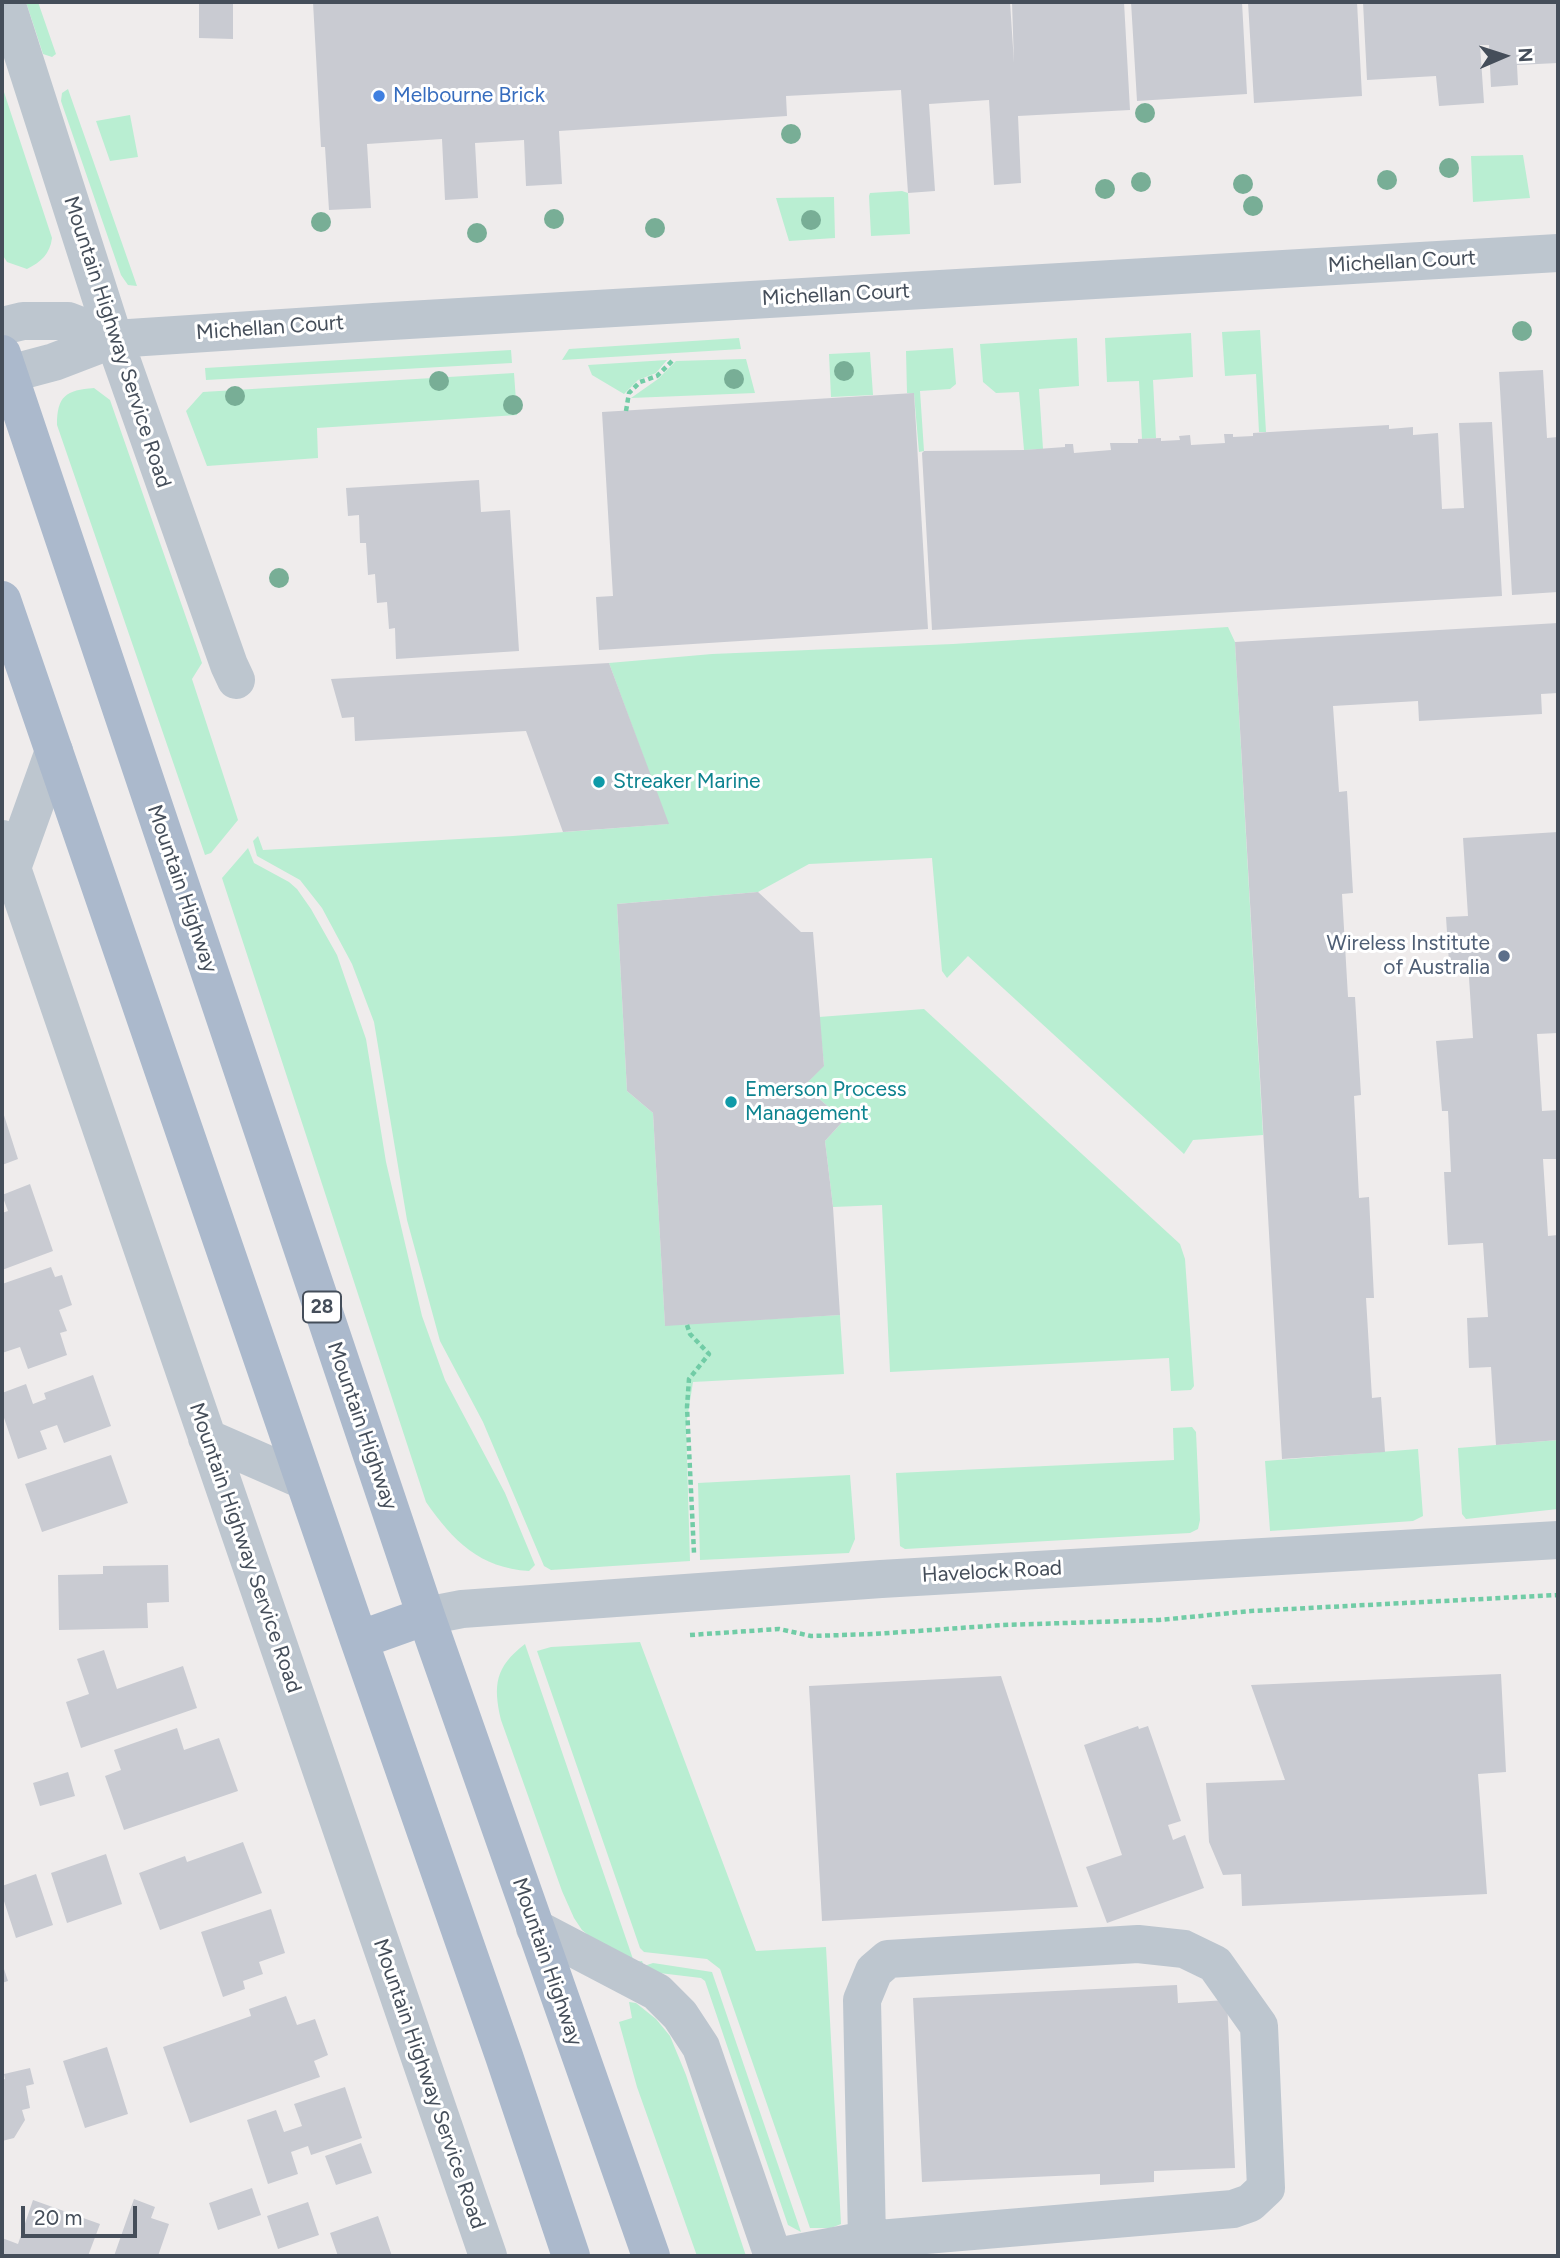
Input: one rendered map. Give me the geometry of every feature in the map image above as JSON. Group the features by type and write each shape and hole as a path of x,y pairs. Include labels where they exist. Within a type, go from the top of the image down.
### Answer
{"main road":[{"name":"Mountain Highway","path":"4,368 426,1616 651,2256"},
{"path":"2,600 571,2256"},
{"path":"359,1640 426,1616"}],"street":[{"name":"Mountain Highway Service Road","path":"6,2 114,339 236,680"},
{"name":"Michellan Court","path":"4,368 54,362 114,339 1558,253"},
{"name":"Michellan Court","path":"2,326 23,321 68,321 114,339"},
{"path":"7,853 54,751"},
{"name":"Mountain Highway Service Road","path":"7,853 488,2256"},
{"path":"207,1438 303,1480"},
{"name":"Havelock Road","path":"426,1616 461,1609 895,1578 1558,1540"},
{"path":"535,1928 657,1992 680,2015 701,2047 773,2256"},
{"path":"782,2256 867,2240 1081,2224 1233,2209 1250,2203 1266,2188 1259,2026 1215,1964 1184,1949 1138,1944 888,1959 874,1971 862,2000 867,2240"}],"path":[{"path":"626,411 629,393 640,382 657,376 674,359"},
{"path":"687,1325 690,1334 709,1354 689,1379 688,1388 695,1592"},
{"path":"689,1635 779,1629 811,1636 874,1634 1003,1625 1159,1620 1251,1611 1558,1595"}],"green space":[{"path":"26,2 38,2 56,54 52,57 43,54"},
{"path":"2,86 52,238 44,257 27,269 7,262 2,254"},
{"path":"68,89 137,286 128,285 121,275 61,101 62,93"},
{"path":"130,115 138,157 110,161 96,121"},
{"path":"1523,155 1530,198 1473,202 1471,156"},
{"path":"870,193 908,193 910,234 871,236"},
{"path":"834,197 835,238 789,241 776,198"},
{"path":"1260,330 1266,432 1259,432 1256,374 1225,376 1222,332"},
{"path":"1191,333 1193,377 1153,380 1156,438 1142,439 1139,381 1107,382 1105,338"},
{"path":"739,338 741,349 562,360 569,349"},
{"path":"1077,338 1079,386 1039,389 1043,449 1024,450 1019,392 996,393 983,382 980,344"},
{"path":"953,348 956,384 950,389 920,391 924,451 919,452 914,394 907,393 906,351"},
{"path":"511,350 512,363 206,380 205,368"},
{"path":"870,352 873,395 831,397 829,354"},
{"path":"746,359 755,393 631,398 658,379 676,361"},
{"path":"667,360 656,373 638,380 624,394 592,375 588,365"},
{"path":"514,373 517,415 317,428 318,458 207,466 186,411 203,392"},
{"path":"94,388 110,400 202,663 192,679 238,820 211,853 205,855 57,425 59,407 65,396"},
{"path":"1228,627 1235,642 1263,1135 1193,1140 1184,1154 968,956 947,978 942,971 932,858 809,864 758,892 617,904 627,1091 653,1113 665,1325 840,1315 844,1374 693,1382 686,1426 690,1561 551,1570 544,1566 483,1422 440,1341 407,1220 374,1022 352,964 322,908 300,880 257,856 253,841 258,836 263,850 668,824 609,663 712,654 953,644"},
{"path":"248,848 254,863 297,889 337,955 366,1039 386,1162 422,1316 445,1380 505,1493 535,1565 529,1571 496,1564 469,1550 447,1529 426,1502 222,878"},
{"path":"924,1009 1180,1244 1185,1259 1194,1386 1191,1390 1171,1391 1169,1358 890,1372 882,1205 833,1207 825,1141 844,1120 804,1086 824,1065 819,1017"},
{"path":"1192,1427 1196,1432 1200,1520 1198,1529 1190,1533 905,1549 900,1546 896,1473 1174,1460 1173,1428"},
{"path":"1558,1440 1558,1509 1466,1519 1462,1514 1458,1448"},
{"path":"1418,1449 1423,1516 1413,1521 1270,1531 1265,1461"},
{"path":"850,1475 855,1539 849,1553 700,1560 698,1483"},
{"path":"640,1642 756,1951 826,1947 841,2224 831,2228 810,2228 720,1969 707,1959 644,1952 640,1948 537,1651 551,1647"},
{"path":"525,1644 634,1962 642,1961 644,1966 653,1963 712,1972 801,2232 788,2225 705,1981 701,1978 651,1972 600,1945 582,1930 574,1918 501,1720 497,1697 499,1678 507,1661"},
{"path":"629,2002 636,2003 656,2019 670,2036 686,2075 746,2256 697,2256 637,2087 619,2022 632,2018"}],"building":[{"path":"199,2 233,2 233,39 199,38"},
{"path":"313,2 1010,2 1014,63 1012,2 1124,2 1130,110 1018,116 1021,183 994,185 989,100 929,104 935,191 908,193 901,90 786,96 787,116 559,131 562,184 526,186 524,140 475,143 478,198 445,200 442,139 367,144 371,208 329,210 325,147 321,147"},
{"path":"1131,2 1242,2 1247,94 1137,101"},
{"path":"1248,2 1357,2 1362,96 1254,103"},
{"path":"1363,2 1558,2 1558,63 1517,65 1518,85 1491,87 1489,45 1480,45 1484,103 1439,106 1436,76 1367,80"},
{"path":"1543,370 1547,438 1558,437 1558,592 1512,595 1499,372"},
{"path":"914,393 928,629 599,650 596,597 613,596 602,412"},
{"path":"1492,422 1502,596 932,630 924,451 1024,450 1073,444 1074,453 1111,450 1110,443 1138,443 1138,439 1161,438 1161,441 1180,440 1179,436 1190,435 1191,445 1225,443 1224,434 1233,434 1233,437 1253,436 1253,433 1389,425 1389,429 1413,427 1413,435 1438,433 1442,509 1464,508 1459,423"},
{"path":"479,480 481,512 510,510 519,651 396,659 395,628 389,629 387,602 377,603 375,574 368,575 366,543 360,543 359,515 348,516 346,488"},
{"path":"1558,623 1558,693 1541,694 1542,714 1419,721 1418,701 1333,706 1339,792 1347,791 1353,893 1342,894 1348,997 1355,997 1361,1095 1354,1096 1359,1198 1369,1197 1374,1298 1366,1298 1372,1398 1381,1397 1385,1452 1282,1459 1235,642"},
{"name":"Streaker Marine","path":"609,663 669,824 563,832 526,731 355,741 354,717 342,718 331,679"},
{"path":"1558,832 1558,1033 1537,1034 1542,1111 1558,1110 1558,1159 1543,1159 1548,1236 1558,1235 1558,1440 1496,1445 1491,1367 1469,1368 1467,1318 1488,1317 1483,1243 1448,1245 1444,1172 1451,1172 1448,1111 1442,1111 1436,1041 1473,1038 1468,963 1449,963 1446,917 1468,916 1463,838"},
{"name":"Emerson Process Management","path":"758,892 801,932 813,932 824,1066 804,1086 844,1120 825,1141 833,1207 840,1315 665,1326 653,1113 627,1091 617,904"},
{"path":"2,1109 18,1159 2,1165"},
{"path":"30,1184 53,1251 2,1270 2,1213 8,1211 2,1195"},
{"path":"51,1267 55,1277 62,1275 72,1305 59,1310 67,1331 60,1333 67,1355 28,1369 20,1347 2,1353 2,1284"},
{"path":"93,1375 111,1426 64,1443 57,1425 40,1431 47,1449 18,1459 2,1412 2,1393 26,1384 33,1404 46,1399 44,1393"},
{"path":"111,1455 128,1503 42,1532 25,1484"},
{"path":"168,1565 169,1602 147,1603 148,1628 59,1630 58,1575 103,1574 103,1566"},
{"path":"104,1650 117,1689 183,1666 197,1708 81,1748 66,1702 89,1694 77,1659"},
{"path":"1501,1674 1506,1772 1478,1774 1487,1894 1242,1906 1241,1874 1223,1875 1209,1842 1206,1783 1285,1780 1251,1685"},
{"path":"1001,1676 1078,1907 822,1921 809,1686"},
{"path":"1138,1726 1139,1729 1148,1726 1181,1821 1168,1825 1173,1840 1185,1835 1204,1888 1107,1923 1086,1867 1122,1855 1084,1745"},
{"path":"177,1728 184,1750 219,1738 238,1791 124,1830 105,1776 121,1770 114,1750"},
{"path":"68,1772 75,1796 40,1806 33,1783"},
{"path":"243,1842 262,1893 160,1930 139,1873 185,1856 187,1862"},
{"path":"106,1854 122,1904 67,1923 51,1873"},
{"path":"36,1874 53,1925 16,1938 2,1895 2,1886"},
{"path":"271,1909 285,1953 259,1962 263,1974 243,1981 245,1989 223,1997 201,1932"},
{"path":"2,1963 8,1981 2,1983"},
{"path":"1177,1985 1178,2003 1227,2000 1235,2168 1154,2171 1154,2182 1100,2185 1100,2174 922,2182 913,1998"},
{"path":"286,1996 297,2025 315,2019 328,2055 314,2061 320,2077 190,2123 163,2047 251,2016 249,2009"},
{"path":"107,2047 128,2114 85,2128 63,2061"},
{"path":"30,2068 34,2084 26,2086 30,2108 22,2110 25,2120 14,2138 2,2141 4,2074"},
{"path":"345,2087 362,2138 311,2155 308,2146 291,2152 298,2174 268,2184 247,2120 276,2110 284,2132 302,2126 294,2104"},
{"path":"361,2143 372,2173 336,2185 325,2156"},
{"path":"252,2188 261,2215 218,2230 209,2203"},
{"path":"134,2199 155,2207 151,2218 169,2224 158,2256 114,2256"},
{"path":"33,2200 100,2224 88,2256 2,2256 2,2238 18,2244"},
{"path":"308,2202 319,2235 278,2249 267,2216"},
{"path":"378,2216 392,2256 338,2256 330,2233"}],"place":[{"name":"Melbourne Brick","path":"379,96"},
{"name":"Streaker Marine","path":"599,782"},
{"name":"Wireless Institute of Australia","path":"1504,956"},
{"name":"Emerson Process Management","path":"731,1102"}]}
